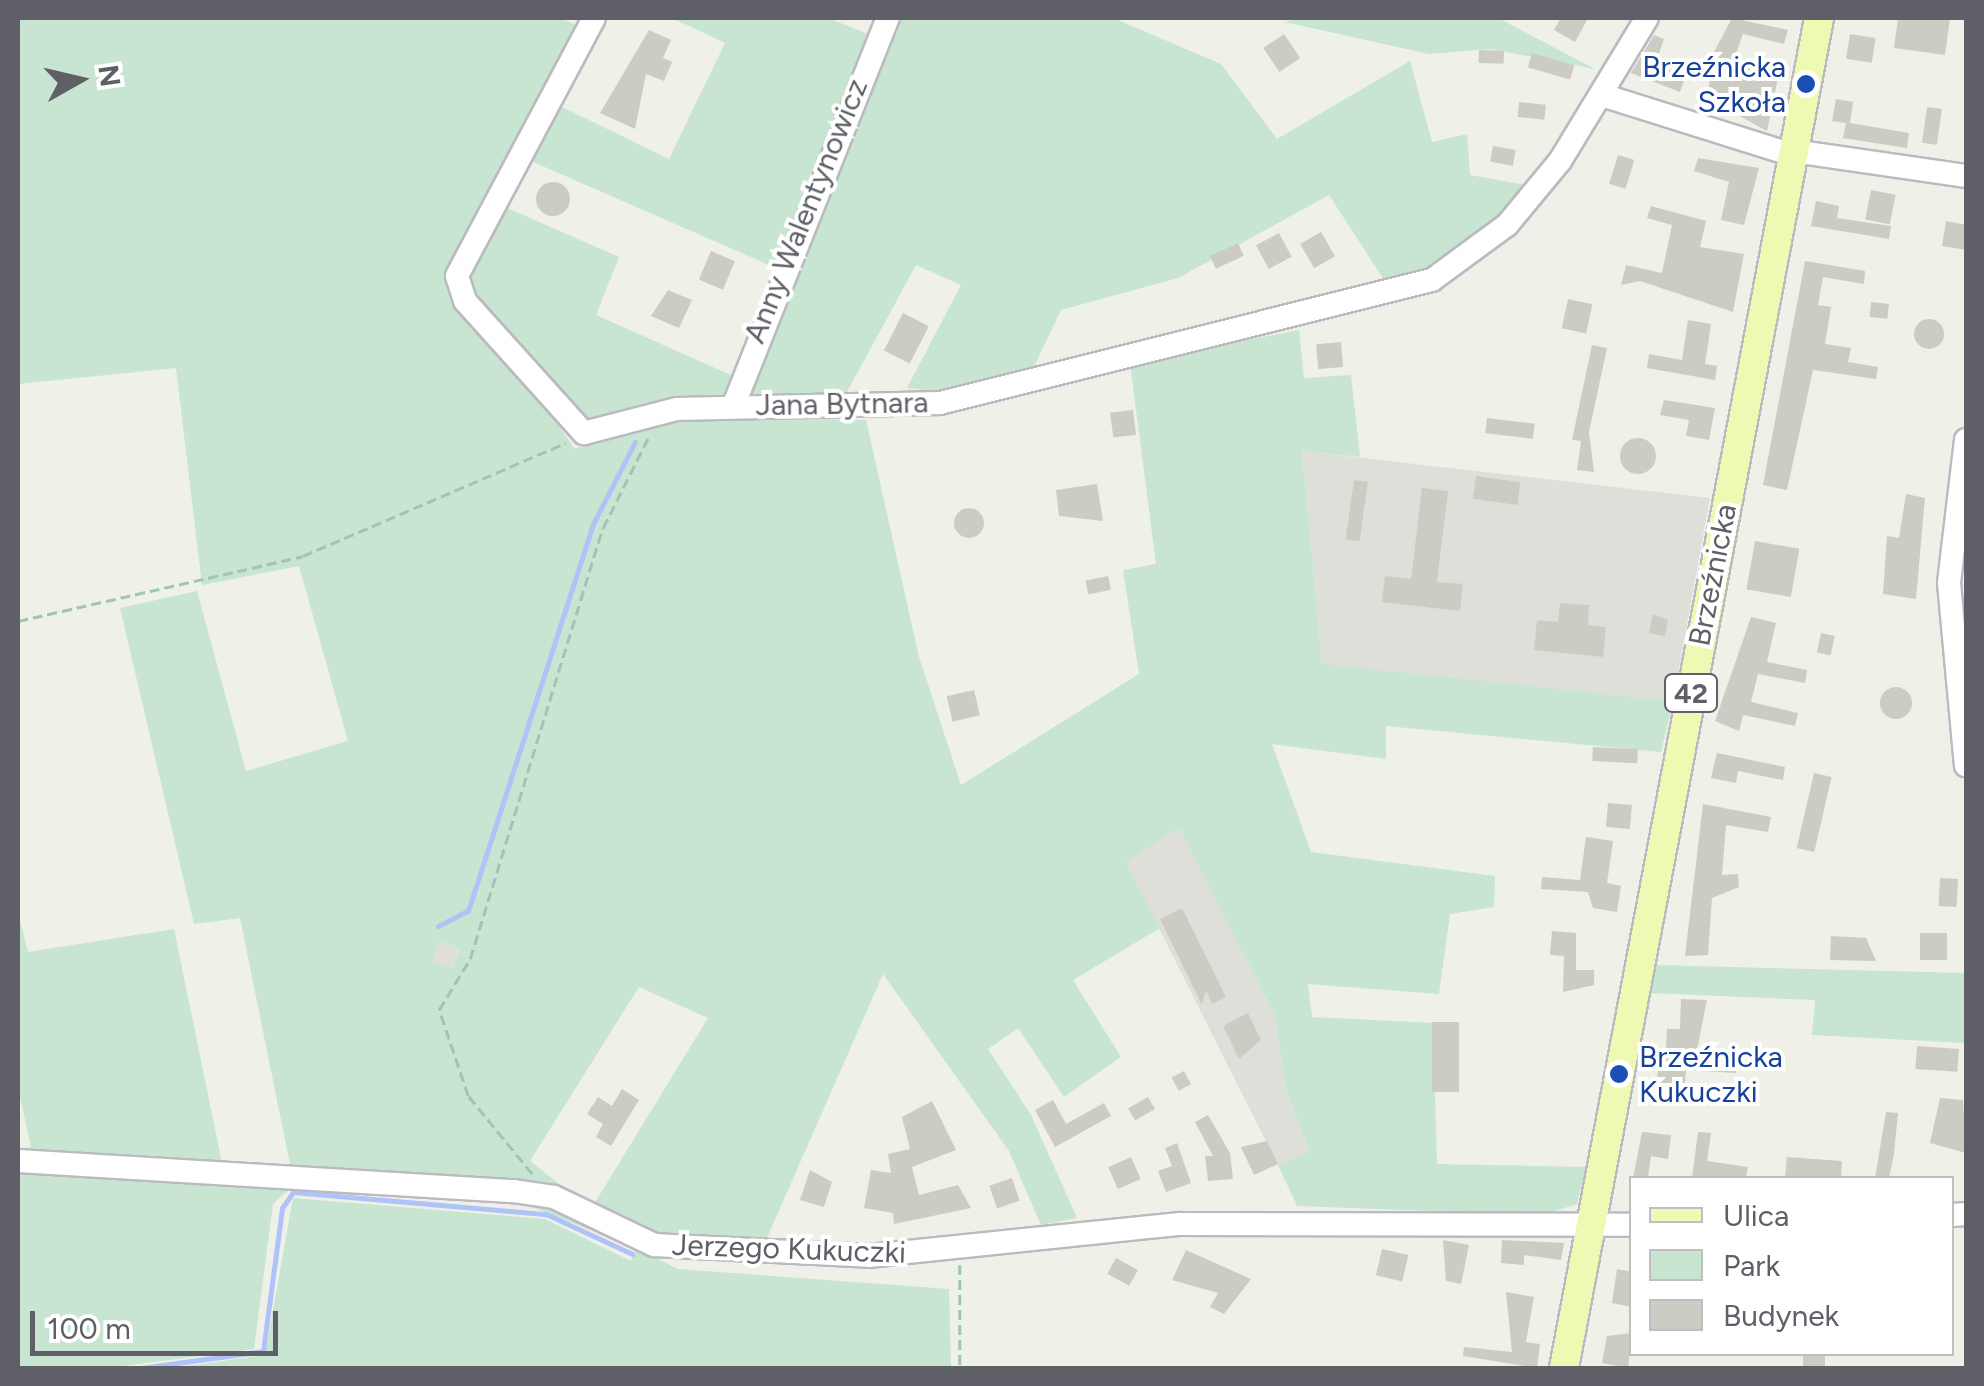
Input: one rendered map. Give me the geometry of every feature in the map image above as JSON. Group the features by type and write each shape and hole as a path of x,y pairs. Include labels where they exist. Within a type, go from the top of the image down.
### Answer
{"main road":[{"name":"Brzeźnicka","path":"1564,1368 1819,18"}],"street":[{"path":"584,433 465,301 457,276 594,18"},
{"name":"Anny Walentynowicz","path":"732,407 888,18"},
{"name":"Jana Bytnara","path":"584,433 659,410 940,403 1432,280 1507,226 1605,96 1647,18"},
{"path":"1605,96 1793,153 1966,176"},
{"path":"1966,440 1949,583 1966,765"},
{"name":"Jerzego Kukuczki","path":"18,1161 554,1197 654,1245 868,1256 1180,1224 1629,1225"}],"path":[{"path":"554,1197 468,1096 439,1010 470,959 603,528 659,410"},
{"path":"18,621 303,556 584,433"},
{"path":"960,1247 960,1368"}],"shaded area":[{"path":"1302,451 1710,498 1673,701 1322,665"},
{"path":"1179,828 1275,1016 1285,1086 1309,1153 1278,1165 1126,863"},
{"path":"439,941 460,949 452,969 431,962"}],"green space":[{"path":"18,18 560,18 583,28 452,274 575,449 657,416 866,420 919,657 961,785 1139,674 1123,570 1156,564 1130,363 1299,330 1304,378 1351,375 1360,457 1302,451 1322,664 1673,701 1661,752 1386,726 1386,759 1272,744 1311,852 1495,876 1494,907 1450,914 1439,994 1308,984 1312,1017 1433,1023 1437,1164 1586,1167 1577,1204 1542,1215 1297,1206 1278,1165 1309,1152 1285,1086 1275,1016 1179,828 1126,863 1160,928 1073,980 1121,1057 1064,1097 1018,1028 988,1049 1031,1115 1077,1218 1041,1225 1009,1151 883,974 766,1240 637,1248 678,1269 949,1289 951,1368 173,1368 265,1355 293,1198 545,1219 631,1261 636,1248 527,1205 293,1186 273,1204 254,1349 107,1368 18,1368 18,1149 31,1147 18,1088 18,913 28,952 174,929 223,1168 291,1169 240,918 194,924 120,608 197,591 246,771 348,741 299,566 202,585 176,368 18,384","holes":["439,941 460,949 452,969 432,962","639,987 708,1018 591,1209 530,1161"]},
{"path":"672,18 828,18 873,36 776,268 531,161 556,104 669,159 725,43"},
{"path":"897,18 1113,18 1221,64 1277,139 1410,61 1432,142 1467,134 1470,175 1531,186 1444,265 1386,283 1329,195 1178,278 1061,310 1031,373 957,393 907,388 961,285 916,265 842,401 750,399 743,389"},
{"path":"1298,18 1498,18 1595,69 1491,49 1429,54 1285,22"},
{"path":"505,207 619,257 596,315 733,376 723,398 588,423 468,296 468,260"},
{"path":"1654,965 1966,973 1966,1043 1812,1035 1815,1000 1649,993"}],"building":[{"path":"1561,18 1588,18 1575,42 1554,30"},
{"path":"1732,18 1788,30 1784,44 1743,34 1734,59 1779,73 1767,131 1707,98 1714,52"},
{"path":"1898,18 1950,18 1945,55 1894,48"},
{"path":"649,30 671,40 663,58 672,62 664,81 646,74 635,129 600,113"},
{"path":"1284,34 1300,58 1279,72 1263,48"},
{"path":"1850,34 1876,38 1872,63 1846,59"},
{"path":"1654,35 1664,39 1655,65 1686,75 1680,92 1631,73"},
{"path":"1479,50 1504,51 1504,64 1479,63"},
{"path":"1532,53 1574,65 1570,80 1528,67"},
{"path":"1836,99 1853,102 1850,123 1909,133 1907,148 1843,138 1846,123 1832,121"},
{"path":"1519,102 1546,105 1544,120 1517,117"},
{"path":"1927,107 1942,109 1937,145 1922,143"},
{"path":"1493,146 1516,150 1513,166 1490,162"},
{"path":"1618,155 1634,160 1625,189 1609,184"},
{"path":"1698,158 1759,168 1744,225 1721,220 1729,182 1694,171"},
{"path":"553,182 565,187 570,199 565,211 553,216 541,211 536,199 541,187"},
{"path":"1871,190 1896,195 1890,224 1865,219"},
{"path":"1816,201 1839,206 1837,218 1891,226 1889,239 1811,226"},
{"path":"1651,206 1706,221 1700,247 1744,254 1733,312 1640,281 1621,285 1626,265 1662,273 1672,225 1647,218"},
{"path":"1946,221 1966,225 1966,250 1942,246"},
{"path":"1321,232 1335,256 1314,268 1300,244"},
{"path":"1279,233 1292,257 1269,269 1256,245"},
{"path":"1238,243 1244,256 1216,269 1210,256"},
{"path":"711,251 735,261 723,290 699,280"},
{"path":"1805,261 1865,271 1864,284 1823,277 1818,305 1831,307 1825,344 1851,348 1848,362 1878,367 1876,379 1813,370 1787,490 1763,485"},
{"path":"668,290 692,300 679,328 651,316"},
{"path":"1568,299 1592,304 1586,334 1562,328"},
{"path":"1871,302 1889,304 1887,319 1869,317"},
{"path":"903,313 929,326 910,364 884,350"},
{"path":"1929,319 1939,324 1944,334 1939,344 1929,349 1919,344 1914,334 1919,324"},
{"path":"1688,320 1711,324 1705,364 1717,366 1715,380 1647,368 1649,354 1682,360"},
{"path":"1341,342 1343,367 1318,369 1316,344"},
{"path":"1592,345 1607,348 1589,432 1594,472 1577,470 1581,441 1572,440"},
{"path":"1664,400 1715,408 1709,440 1686,436 1689,420 1660,415"},
{"path":"1133,410 1136,435 1113,438 1110,413"},
{"path":"1487,418 1535,424 1533,439 1485,433"},
{"path":"1638,438 1651,443 1656,456 1651,469 1638,474 1625,469 1620,456 1625,443"},
{"path":"1476,476 1521,482 1517,505 1473,499"},
{"path":"1354,480 1368,482 1360,541 1346,539"},
{"path":"1097,484 1103,521 1059,516 1056,490"},
{"path":"1422,488 1448,491 1437,582 1463,584 1460,611 1382,602 1385,576 1411,579"},
{"path":"1906,494 1925,498 1916,599 1883,594 1887,536 1899,538"},
{"path":"969,508 983,517 984,523 975,537 969,538 955,529 954,523 963,509"},
{"path":"1755,541 1799,549 1791,597 1746,589"},
{"path":"1108,576 1111,590 1088,594 1086,581"},
{"path":"1560,603 1589,605 1588,625 1606,627 1603,657 1534,650 1537,620 1558,622"},
{"path":"1653,614 1668,620 1665,636 1649,633"},
{"path":"1751,617 1776,623 1767,662 1807,670 1805,683 1758,674 1751,702 1798,713 1795,726 1743,715 1739,731 1715,721"},
{"path":"1821,633 1835,636 1831,655 1817,653"},
{"path":"1896,687 1907,692 1912,703 1907,714 1896,719 1885,714 1880,703 1885,692"},
{"path":"974,690 980,715 953,722 947,696"},
{"path":"1593,747 1638,749 1637,763 1592,761"},
{"path":"1717,753 1785,767 1783,780 1738,771 1736,783 1711,778"},
{"path":"1814,773 1832,777 1814,852 1797,848"},
{"path":"1608,803 1632,805 1630,829 1606,827"},
{"path":"1703,804 1771,817 1768,832 1726,825 1722,875 1738,874 1739,887 1712,898 1708,955 1685,956"},
{"path":"1586,837 1613,841 1607,883 1621,886 1617,912 1593,908 1588,892 1541,889 1542,877 1580,880"},
{"path":"1940,878 1958,879 1957,907 1939,906"},
{"path":"1182,908 1226,997 1212,1004 1206,990 1202,1005 1160,919"},
{"path":"1552,931 1576,933 1576,970 1594,970 1594,985 1563,992 1564,956 1550,955"},
{"path":"1920,933 1947,933 1947,960 1920,960"},
{"path":"1831,936 1866,938 1876,961 1830,960"},
{"path":"1681,999 1707,1000 1696,1055 1736,1056 1736,1073 1686,1070 1684,1096 1670,1099 1656,1094 1658,1069 1665,1069 1667,1029 1680,1029"},
{"path":"1248,1013 1261,1040 1239,1059 1223,1026"},
{"path":"1432,1022 1459,1022 1459,1092 1432,1092"},
{"path":"1917,1046 1959,1049 1957,1072 1915,1069"},
{"path":"1184,1071 1191,1084 1179,1091 1172,1078"},
{"path":"622,1089 639,1100 611,1146 596,1137 603,1124 587,1114 598,1097 612,1106"},
{"path":"1148,1097 1155,1109 1135,1121 1128,1108"},
{"path":"1940,1098 1963,1100 1966,1153 1930,1143"},
{"path":"1053,1100 1066,1124 1104,1103 1111,1116 1055,1147 1035,1110"},
{"path":"932,1101 956,1150 912,1167 919,1195 958,1185 971,1208 894,1224 893,1213 864,1208 871,1170 891,1173 888,1154 910,1149 902,1117"},
{"path":"1886,1112 1898,1113 1889,1176 1875,1176"},
{"path":"1208,1115 1230,1153 1233,1179 1208,1181 1205,1156 1213,1156 1195,1122"},
{"path":"1642,1132 1671,1135 1668,1159 1651,1156 1648,1176 1633,1176"},
{"path":"1698,1132 1711,1133 1707,1161 1748,1167 1746,1176 1692,1176"},
{"path":"1267,1141 1278,1164 1254,1175 1241,1147"},
{"path":"1177,1143 1191,1183 1166,1192 1158,1171 1172,1166 1165,1148"},
{"path":"1131,1157 1141,1179 1118,1189 1108,1167"},
{"path":"1787,1157 1842,1161 1841,1176 1785,1176"},
{"path":"810,1170 832,1182 824,1207 800,1200"},
{"path":"1012,1178 1020,1201 997,1209 989,1186"},
{"path":"1443,1240 1469,1245 1461,1284 1446,1281"},
{"path":"1502,1240 1564,1243 1561,1260 1524,1255 1524,1265 1501,1263"},
{"path":"1382,1249 1408,1255 1402,1281 1376,1275"},
{"path":"1186,1250 1251,1279 1224,1314 1210,1307 1218,1293 1172,1280"},
{"path":"1116,1258 1138,1270 1129,1286 1107,1274"},
{"path":"1617,1269 1629,1271 1629,1306 1612,1303"},
{"path":"1506,1292 1534,1297 1526,1342 1540,1344 1537,1368 1463,1356 1464,1347 1512,1352"},
{"path":"1629,1333 1628,1368 1602,1363 1607,1336"},
{"path":"1803,1356 1825,1356 1825,1368 1803,1368"}],"waterway":[{"path":"438,926 468,911 593,524 635,442"},
{"path":"141,1368 263,1351 282,1208 293,1192 546,1214 632,1254"}],"place":[{"name":"Brzeźnicka Szkoła","path":"1806,84"},
{"name":"Brzeźnicka Kukuczki","path":"1619,1074"}]}
